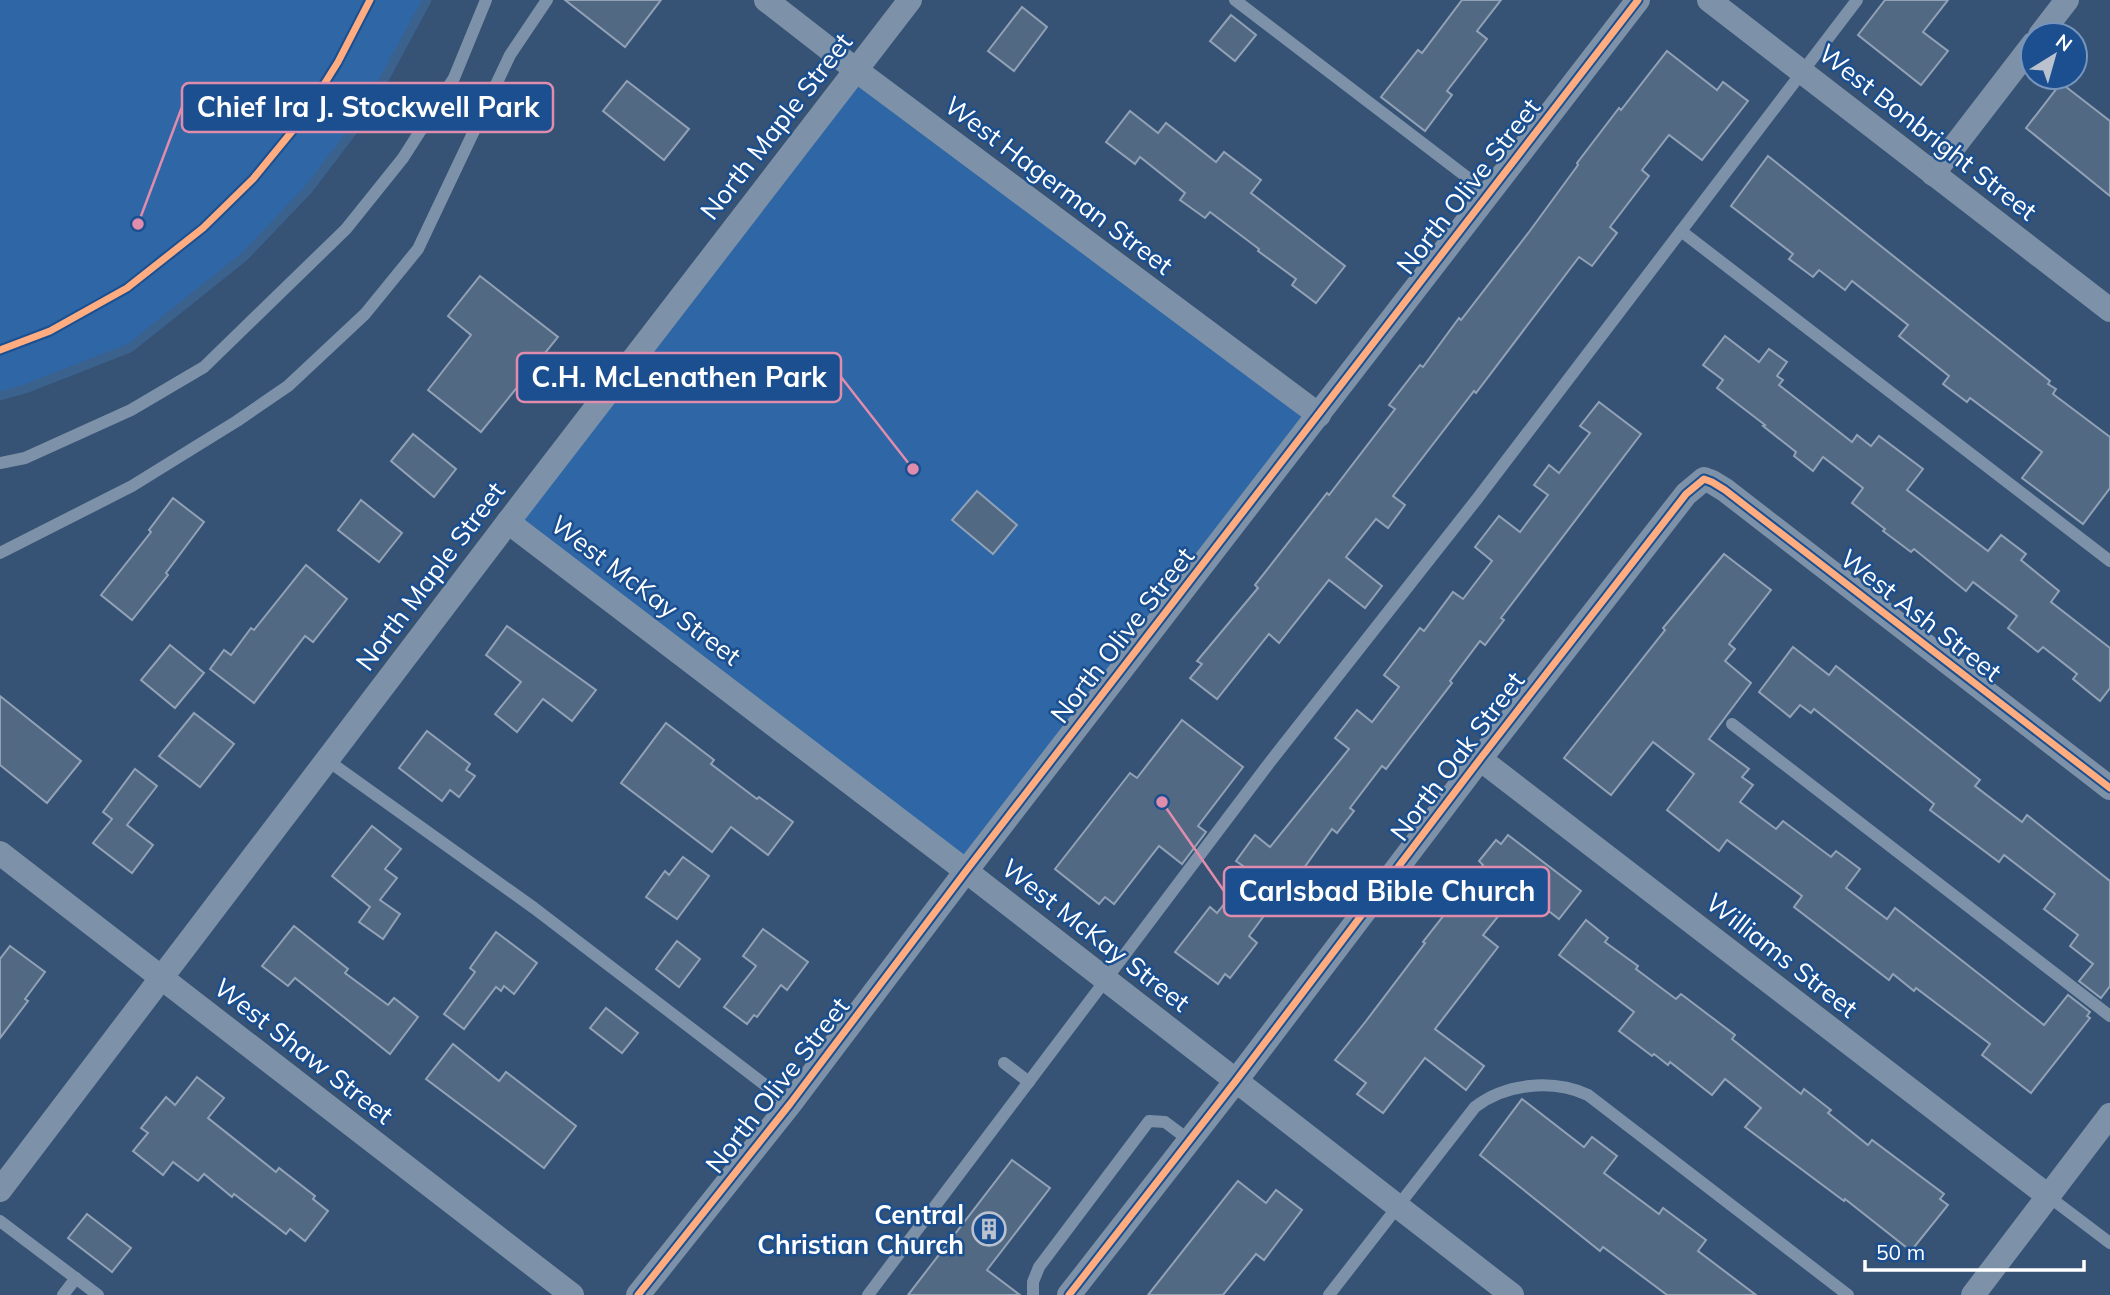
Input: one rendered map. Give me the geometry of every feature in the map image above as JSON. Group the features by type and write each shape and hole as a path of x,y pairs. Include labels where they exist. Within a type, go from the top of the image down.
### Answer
{"street":[{"name":"West Hagerman Street","path":"766,0 1319,415"},
{"name":"North Maple Street","path":"0,1190 508,522 911,0"},
{"name":"North Olive Street","path":"638,1295 790,1104 966,871 1638,0"},
{"name":"West Bonbright Street","path":"1709,0 2110,310"},
{"path":"2051,21 2067,0"},
{"path":"1933,174 2019,62"},
{"name":"North Oak Street","path":"1069,1295 1686,494 1704,479"},
{"name":"West Ash Street","path":"1704,479 1725,490 2110,788"},
{"name":"West McKay Street","path":"508,522 966,871 1512,1295"},
{"name":"Williams Street","path":"1480,759 1926,1105 2048,1196"},
{"name":"West Shaw Street","path":"0,853 572,1295"},
{"path":"1973,1295 2110,1115"}],"lane":[{"path":"0,463 25,458 131,410 204,367 346,229 403,158 454,78 486,0"},
{"path":"0,553 132,486 226,428 288,386 365,314 418,250 510,55 547,0"},
{"path":"1235,0 1489,194"},
{"path":"868,1295 1270,762 1477,499 1857,0"},
{"path":"1681,231 2110,562"},
{"path":"1732,724 2110,1016"},
{"path":"327,760 534,908 790,1104"},
{"path":"1004,1063 1029,1082"},
{"path":"1329,1295 1475,1107 1489,1096 1504,1091 1546,1085 1570,1087 1588,1095 1848,1295"},
{"path":"1033,1295 1033,1282 1039,1268 1149,1121 1165,1122 1189,1140"},
{"path":"2048,1196 2110,1243"},
{"path":"0,1221 98,1295"},
{"path":"63,1295 76,1278"}],"shaded area":[{"path":"0,0 427,0 365,115 308,190 244,257 130,348 0,396"},
{"path":"856,70 1319,415 966,871 508,522"}],"building":[{"path":"565,0 661,0 625,47"},
{"path":"1462,0 1501,0 1477,31 1487,39 1447,91 1452,95 1425,131 1381,97 1418,50 1422,53"},
{"path":"1885,0 1948,0 1923,32 1948,51 1921,85 1858,35"},
{"path":"1022,7 1047,27 1014,71 988,51"},
{"path":"1231,15 1256,35 1235,61 1210,41"},
{"path":"1667,51 1717,90 1723,82 1748,101 1702,160 1669,135 1642,170 1649,176 1610,227 1617,233 1592,266 1579,257 1476,393 1474,391 1393,496 1405,505 1388,528 1376,519 1346,557 1382,586 1365,608 1329,580 1279,643 1269,634 1217,699 1190,678 1202,664 1197,661 1258,588 1255,585 1395,409 1389,405 1420,365 1423,367 1459,318 1461,320 1619,108 1621,110"},
{"path":"627,81 689,129 664,160 603,111"},
{"path":"2055,91 2071,91 2110,121 2110,196 2026,128"},
{"path":"1130,111 1158,133 1166,123 1216,162 1224,152 1261,180 1251,193 1345,266 1316,303 1292,285 1296,279 1258,251 1259,249 1210,212 1205,218 1180,200 1185,193 1140,157 1135,164 1106,142"},
{"path":"1768,156 2050,381 2048,384 2056,389 2053,394 2110,437 2110,488 2083,524 2022,478 2042,452 1970,398 1967,402 1943,384 1949,376 1899,336 1908,325 1852,281 1845,290 1819,270 1813,277 1789,259 1793,254 1731,206"},
{"path":"480,276 558,337 481,432 428,390 471,335 448,316"},
{"path":"1725,336 1759,362 1769,349 1787,362 1777,376 1783,380 1779,385 1852,442 1857,435 1871,446 1879,436 1923,469 1907,490 1988,551 2001,535 2026,554 2021,560 2059,591 2051,602 2110,648 2110,688 2100,701 2073,679 2077,674 2043,647 2038,652 2008,628 2017,616 1973,582 1966,591 1914,549 1911,552 1883,531 1885,529 1852,503 1863,488 1823,457 1813,471 1794,456 1796,452 1763,426 1765,425 1717,388 1723,380 1703,365"},
{"path":"1599,402 1641,434 1501,618 1504,620 1485,645 1480,641 1450,681 1452,683 1386,769 1382,766 1350,808 1354,811 1337,833 1332,829 1286,893 1283,890 1249,936 1257,943 1230,978 1225,974 1218,984 1175,952 1210,907 1217,913 1250,871 1236,861 1255,835 1270,847 1349,749 1335,738 1357,710 1372,722 1399,687 1384,675 1420,628 1424,631 1453,592 1463,599 1492,561 1475,547 1499,516 1520,532 1548,495 1534,485 1549,465 1559,473 1590,433 1580,426"},
{"path":"413,434 456,469 434,497 391,461"},
{"path":"977,491 1017,525 993,554 952,520"},
{"path":"173,498 204,522 166,573 168,575 132,620 101,595 151,532 149,530"},
{"path":"361,500 402,533 379,562 338,530"},
{"path":"1724,554 1771,590 1729,644 1735,649 1725,661 1751,683 1709,739 1749,769 1742,777 1753,785 1740,802 1776,829 1783,821 1831,857 1836,851 1860,869 1846,888 1887,919 1895,908 2044,1025 2068,995 2090,1012 2087,1016 2090,1018 2031,1093 1982,1055 1990,1044 1916,988 1914,991 1893,974 1889,980 1794,907 1802,896 1727,840 1719,851 1667,810 1694,774 1653,742 1611,795 1564,758 1665,630 1663,628"},
{"path":"306,565 347,599 313,642 305,636 254,703 210,669 224,650 231,655"},
{"path":"507,626 596,690 572,721 543,699 517,732 495,714 521,682 486,655"},
{"path":"170,645 204,673 175,708 141,680"},
{"path":"1793,647 1829,675 1836,666 1980,780 1975,786 2022,822 2027,815 2110,881 2110,986 2101,998 2079,981 2093,964 2070,946 2078,935 2044,909 2055,894 2004,855 1999,862 1930,810 1934,804 1814,709 1811,713 1800,705 1790,717 1759,692"},
{"path":"0,696 81,761 47,803 0,765"},
{"path":"194,713 234,744 200,787 159,756"},
{"path":"1182,720 1243,767 1198,826 1206,832 1182,864 1159,846 1114,904 1105,897 1099,904 1055,869 1130,773 1137,778"},
{"path":"666,723 714,760 711,764 793,822 768,855 731,827 712,852 621,783"},
{"path":"427,731 470,764 466,770 475,776 459,797 450,790 442,801 399,768"},
{"path":"135,769 157,786 127,825 153,845 132,873 93,843 112,819 103,812"},
{"path":"372,826 401,849 385,869 397,878 380,900 400,914 383,939 359,922 370,907 332,876"},
{"path":"1508,835 1581,891 1559,919 1520,889 1483,935 1498,947 1435,1029 1484,1066 1466,1090 1425,1058 1383,1113 1357,1094 1366,1083 1335,1060 1483,865 1479,861 1496,840 1501,844"},
{"path":"683,857 709,876 677,919 646,897 665,871 669,875"},
{"path":"1586,920 1608,938 1605,942 1638,966 1636,969 1676,999 1681,994 1735,1035 1732,1039 1801,1094 1804,1089 1831,1110 1828,1113 1868,1145 1872,1140 1944,1194 1940,1199 1948,1205 1911,1251 1845,1199 1844,1201 1745,1127 1761,1108 1725,1079 1712,1095 1670,1062 1668,1065 1654,1054 1652,1056 1619,1031 1634,1012 1559,955"},
{"path":"294,926 348,969 345,973 388,1005 394,998 418,1017 390,1054 295,978 288,986 262,966"},
{"path":"763,929 808,962 787,990 781,985 757,1017 754,1015 747,1024 724,1007 756,966 743,956"},
{"path":"496,932 537,963 514,994 504,986 501,991 496,987 464,1029 444,1014 475,972 470,968"},
{"path":"677,941 700,959 679,987 656,969"},
{"path":"10,946 45,972 25,999 28,1001 0,1038 0,959"},
{"path":"606,1008 638,1033 622,1053 590,1028"},
{"path":"453,1044 499,1081 506,1072 576,1126 544,1168 426,1079"},
{"path":"197,1077 224,1098 208,1118 276,1172 279,1168 315,1196 313,1199 328,1211 305,1241 290,1229 286,1234 204,1174 198,1181 173,1162 163,1175 133,1151 148,1133 141,1128 166,1097 175,1105"},
{"path":"1522,1099 1584,1147 1592,1137 1617,1156 1604,1173 1659,1214 1663,1208 1706,1240 1698,1251 1756,1295 1667,1295 1603,1247 1600,1251 1480,1155"},
{"name":"Central Christian Church","path":"1012,1160 1050,1188 987,1270 1020,1295 908,1295"},
{"path":"1238,1181 1266,1203 1276,1190 1302,1210 1264,1260 1256,1254 1223,1295 1148,1295"},
{"path":"87,1214 131,1248 112,1272 68,1238"}],"waterway":[{"path":"0,396 130,348 244,257 308,190 365,115 427,0"}],"cycle path":[{"path":"0,350 50,331 127,288 203,228 253,179 303,118 338,62 370,0"},
{"path":"638,1295 790,1104 966,871 1638,0"},
{"path":"1069,1295 1686,494 1704,479 1725,490 2110,788"}],"place":[{"name":"Chief Ira J. Stockwell Park","path":"138,224"},
{"name":"C.H. McLenathen Park","path":"913,469"},
{"name":"Carlsbad Bible Church","path":"1162,802"},
{"name":"Central Christian Church","path":"989,1229"}]}
